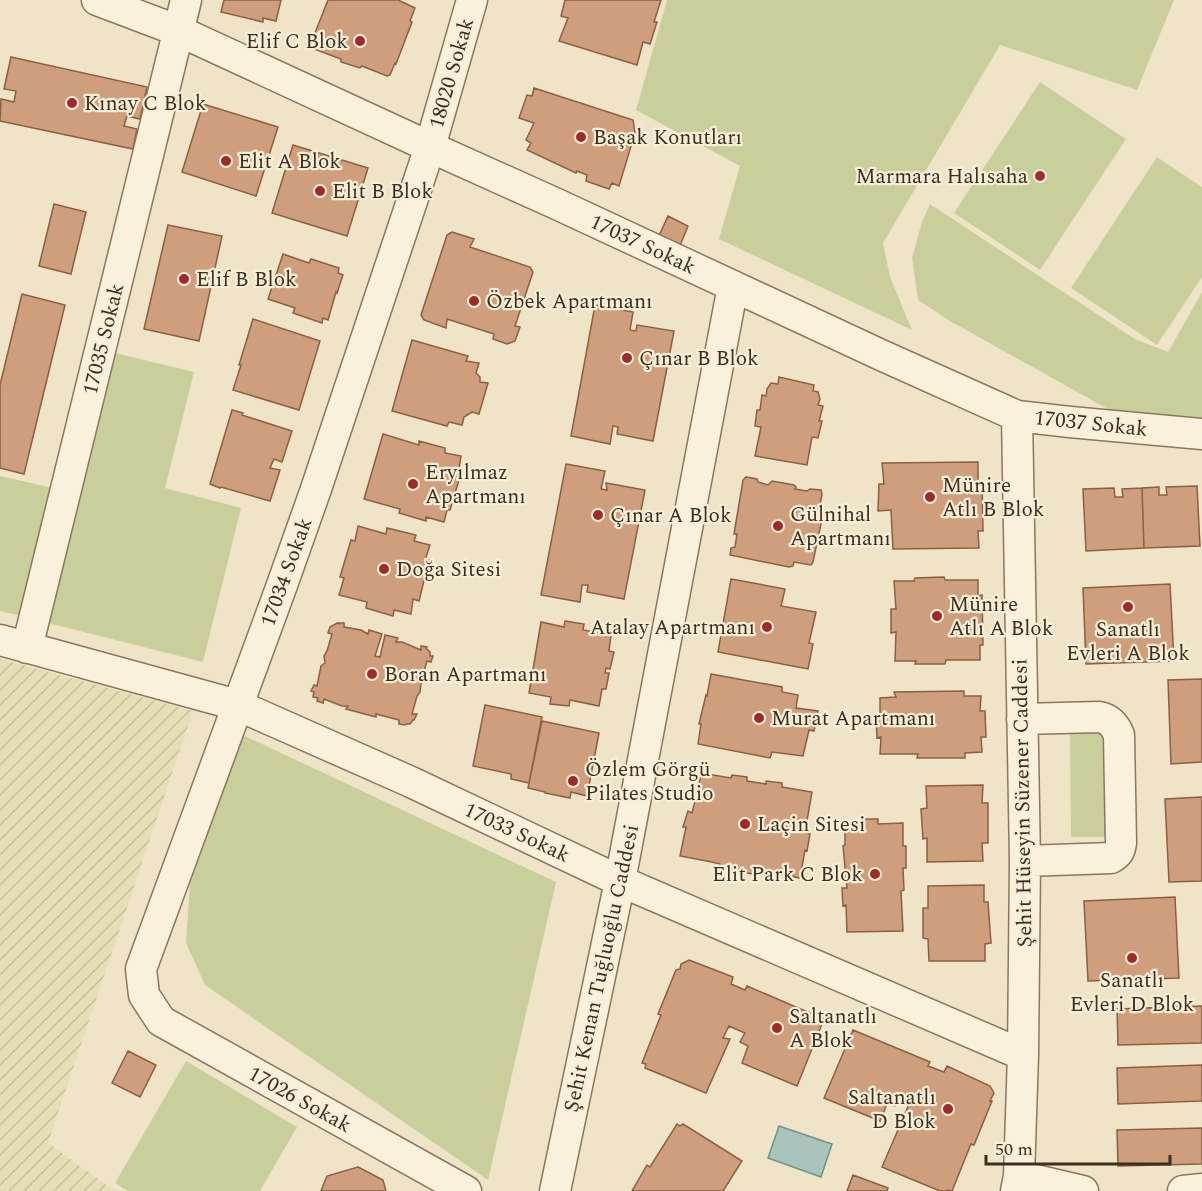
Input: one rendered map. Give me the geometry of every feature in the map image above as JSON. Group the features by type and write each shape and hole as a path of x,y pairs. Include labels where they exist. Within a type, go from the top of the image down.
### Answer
{"street":[{"name":"17037 Sokak","path":"97,0 179,31 1017,416 1202,434"},
{"name":"17035 Sokak","path":"14,644 186,0"},
{"name":"18020 Sokak","path":"429,147 472,0"},
{"name":"17034 Sokak","path":"144,995 141,969 316,489 429,147"},
{"name":"Şehit Kenan Tuğluoğlu Caddesi","path":"555,1191 620,881 733,286"},
{"name":"Şehit Hüseyin Süzener Caddesi","path":"1017,416 1025,861 1023,1055 1018,1183"},
{"name":"17033 Sokak","path":"14,644 237,705 411,782 620,881 1023,1055"},
{"path":"1022,719 1106,718 1112,722 1119,735 1121,843 1117,855 1111,858 1025,861"},
{"name":"17026 Sokak","path":"144,995 161,1021 466,1191"},
{"path":"1018,1183 1083,1191"},
{"path":"1183,1191 1202,1189"}],"shaded area":[{"path":"0,659 193,711 48,1143 115,1191 0,1191"}],"green space":[{"path":"667,0 1174,0 1137,90 1000,45 883,243 890,277 912,330 719,239 740,166 636,110"},
{"name":"Marmara Halısaha","path":"1040,82 1126,139 1040,270 954,213"},
{"path":"1157,157 1202,187 1202,277 1157,345 1071,288"},
{"path":"930,204 1135,339 1168,352 1202,292 1202,419 1115,413 950,321 918,300 912,258 922,222"},
{"path":"115,353 194,372 165,488 241,508 203,662 48,623"},
{"path":"0,476 53,488 22,616 0,611"},
{"path":"230,729 556,882 488,1180 205,985 186,943 190,882"},
{"path":"1114,732 1115,837 1071,837 1070,733"},
{"path":"186,1061 297,1127 260,1191 128,1191 115,1183"}],"water":[{"path":"779,1126 832,1144 821,1177 768,1158"}],"building":[{"path":"224,0 281,0 276,21 263,18 263,22 221,12"},
{"name":"Elif C Blok","path":"328,0 398,0 415,8 410,21 412,22 390,75 341,62 341,59 314,49 318,35 315,33"},
{"path":"565,0 661,0 650,44 643,42 637,65 559,41 568,18 561,16"},
{"name":"Kınay C Blok","path":"11,57 147,87 140,119 127,116 124,126 137,129 133,149 0,121 1,99 14,102 16,91 4,89"},
{"name":"Başak Konutları","path":"534,88 633,120 635,133 619,186 612,183 609,189 586,181 587,175 577,171 576,173 527,150 531,143 526,140 534,123 519,118 527,95 532,96"},
{"name":"Elit A Blok","path":"203,104 278,127 256,196 182,172"},
{"name":"Elit B Blok","path":"293,145 368,168 347,236 272,213"},
{"path":"54,204 86,212 71,274 39,266"},
{"path":"668,216 688,226 679,248 658,238"},
{"name":"Elif B Blok","path":"168,225 222,236 199,341 144,329"},
{"name":"Özbek Apartmanı","path":"452,232 474,239 470,247 530,267 533,272 515,326 520,327 515,341 507,344 493,339 494,334 447,319 446,328 424,320 421,315 447,235"},
{"path":"283,254 309,263 311,259 339,268 338,273 343,275 328,320 323,318 322,323 293,313 295,308 268,299"},
{"path":"22,294 65,305 24,474 0,468 0,385"},
{"name":"Çınar B Blok","path":"595,305 633,312 630,330 636,331 637,325 674,331 653,441 617,434 618,427 613,426 610,444 571,436"},
{"path":"253,319 320,341 299,410 233,390"},
{"path":"412,340 468,356 466,361 479,363 476,373 480,377 480,382 488,383 479,414 472,412 464,417 462,425 449,422 447,426 392,411"},
{"path":"779,377 814,385 813,391 818,392 820,399 818,405 823,406 818,438 812,437 807,465 755,456 761,427 755,426 757,410 760,410 762,395 766,396 771,383 778,384"},
{"path":"232,410 292,431 282,462 274,459 270,468 280,470 270,501 210,484"},
{"name":"Eryılmaz Apartmanı","path":"383,434 419,445 419,441 445,448 445,453 461,456 459,469 462,470 444,522 426,517 426,521 399,513 400,509 364,499"},
{"name":"Münire Atlı B Blok","path":"978,462 978,483 982,482 983,531 978,531 979,548 893,549 891,510 878,511 879,484 884,484 882,463"},
{"name":"Çınar A Blok","path":"566,464 605,471 601,489 607,490 606,483 645,490 624,599 587,592 588,585 582,585 580,602 541,595"},
{"name":"Gülnihal Apartmanı","path":"746,477 757,479 758,482 768,485 772,481 794,485 795,489 821,490 818,516 822,519 811,565 794,562 793,566 789,567 730,555 731,548 735,547 737,534 734,534 743,480"},
{"path":"1197,486 1200,546 1144,548 1142,488 1159,487 1159,495 1167,495 1166,487"},
{"path":"1114,488 1115,497 1123,497 1122,489 1142,488 1144,548 1086,551 1083,489"},
{"name":"Doğa Sitesi","path":"358,526 386,534 387,528 416,535 414,541 430,545 425,560 429,560 419,601 413,599 411,614 394,610 393,616 366,608 367,602 339,595 344,578 340,577 351,540 355,541"},
{"name":"Münire Atlı A Blok","path":"944,577 945,580 978,580 978,596 982,595 983,645 980,645 980,660 946,660 945,664 895,661 896,632 891,633 891,609 896,609 894,581"},
{"name":"Atalay Apartmanı","path":"731,579 785,589 781,606 816,612 809,643 813,644 808,669 718,652"},
{"name":"Sanatlı Evleri A Blok","path":"1170,584 1174,661 1086,664 1083,588"},
{"path":"565,621 584,624 583,630 611,635 609,651 614,652 610,669 606,668 605,673 609,673 606,689 602,689 599,706 570,700 569,706 550,704 551,697 529,693 541,622 564,627"},
{"name":"Boran Apartmanı","path":"337,623 344,623 344,627 361,630 368,634 369,630 382,634 375,656 380,657 385,635 398,638 396,642 402,642 421,650 421,646 427,647 430,656 433,656 431,662 427,661 423,682 412,714 417,714 410,724 399,724 399,720 346,709 348,706 324,699 323,703 313,697 314,692 311,691 314,685 317,686 332,634 328,633 330,627"},
{"name":"Murat Apartmanı","path":"711,674 782,687 782,692 798,695 796,708 818,711 814,731 809,730 803,756 772,752 770,758 698,744 701,724 699,724"},
{"path":"1202,679 1202,762 1171,764 1168,680"},
{"path":"964,691 964,696 981,696 980,711 985,711 986,737 981,737 982,752 965,753 965,758 917,758 918,754 880,754 881,737 877,738 876,714 880,714 880,698 896,697 894,692"},
{"path":"485,705 542,717 529,783 511,779 511,774 473,766"},
{"path":"542,721 599,733 587,796 571,792 570,798 528,788"},
{"name":"Laçin Sitesi","path":"701,773 731,778 732,775 747,777 747,781 766,784 766,781 782,783 782,787 812,792 805,832 810,834 800,878 759,871 759,875 720,868 720,864 680,856 686,827 683,827 688,811 692,813 696,801"},
{"path":"983,785 982,803 988,803 988,843 982,843 983,861 927,862 927,838 923,839 921,809 927,808 926,786"},
{"path":"1202,797 1202,881 1169,882 1165,799"},
{"name":"Elit Park C Blok","path":"863,819 878,819 878,824 903,823 906,868 903,868 904,890 901,891 903,931 847,932 846,905 843,906 842,888 847,888 843,846 845,845 845,825 863,824"},
{"path":"984,885 984,902 988,902 991,943 985,944 985,961 929,961 928,939 923,938 923,908 928,908 928,886"},
{"name":"Sanatlı Evleri D Blok","path":"1175,897 1179,978 1088,981 1084,901"},
{"name":"Saltanatlı A Blok","path":"689,960 733,977 731,984 745,990 747,986 824,1019 797,1086 742,1063 748,1046 740,1042 745,1033 729,1026 723,1038 730,1039 706,1093 645,1068 646,1064 642,1063 661,1015 658,1014 676,970"},
{"path":"1202,1006 1202,1043 1118,1045 1117,1009"},
{"name":"Saltanatlı D Blok","path":"853,1030 930,1062 928,1066 944,1072 947,1066 990,1086 994,1093 990,1101 992,1101 952,1191 940,1191 882,1167 910,1102 899,1098 895,1106 887,1104 880,1121 824,1098"},
{"path":"128,1051 156,1065 140,1097 112,1083"},
{"path":"1202,1065 1202,1101 1118,1104 1117,1068"},
{"path":"677,1124 680,1126 683,1124 742,1161 723,1191 632,1191 647,1165 650,1167"},
{"path":"1202,1128 1202,1164 1118,1166 1117,1130"},
{"path":"358,1167 383,1180 386,1191 321,1191 327,1176"},
{"path":"853,1175 888,1188 887,1191 847,1191"}],"place":[{"name":"Elif C Blok","path":"360,41"},
{"name":"Kınay C Blok","path":"72,103"},
{"name":"Başak Konutları","path":"581,137"},
{"name":"Elit A Blok","path":"226,161"},
{"name":"Marmara Halısaha","path":"1040,176"},
{"name":"Elit B Blok","path":"320,191"},
{"name":"Elif B Blok","path":"184,279"},
{"name":"Özbek Apartmanı","path":"474,301"},
{"name":"Çınar B Blok","path":"627,358"},
{"name":"Eryılmaz Apartmanı","path":"413,484"},
{"name":"Münire Atlı B Blok","path":"930,497"},
{"name":"Çınar A Blok","path":"598,515"},
{"name":"Gülnihal Apartmanı","path":"778,526"},
{"name":"Doğa Sitesi","path":"384,569"},
{"name":"Sanatlı Evleri A Blok","path":"1128,607"},
{"name":"Münire Atlı A Blok","path":"937,616"},
{"name":"Atalay Apartmanı","path":"767,627"},
{"name":"Boran Apartmanı","path":"372,674"},
{"name":"Murat Apartmanı","path":"759,718"},
{"name":"Özlem Görgü Pilates Studio","path":"573,781"},
{"name":"Laçin Sitesi","path":"745,824"},
{"name":"Elit Park C Blok","path":"875,874"},
{"name":"Sanatlı Evleri D Blok","path":"1132,958"},
{"name":"Saltanatlı A Blok","path":"777,1028"},
{"name":"Saltanatlı D Blok","path":"948,1109"}]}
